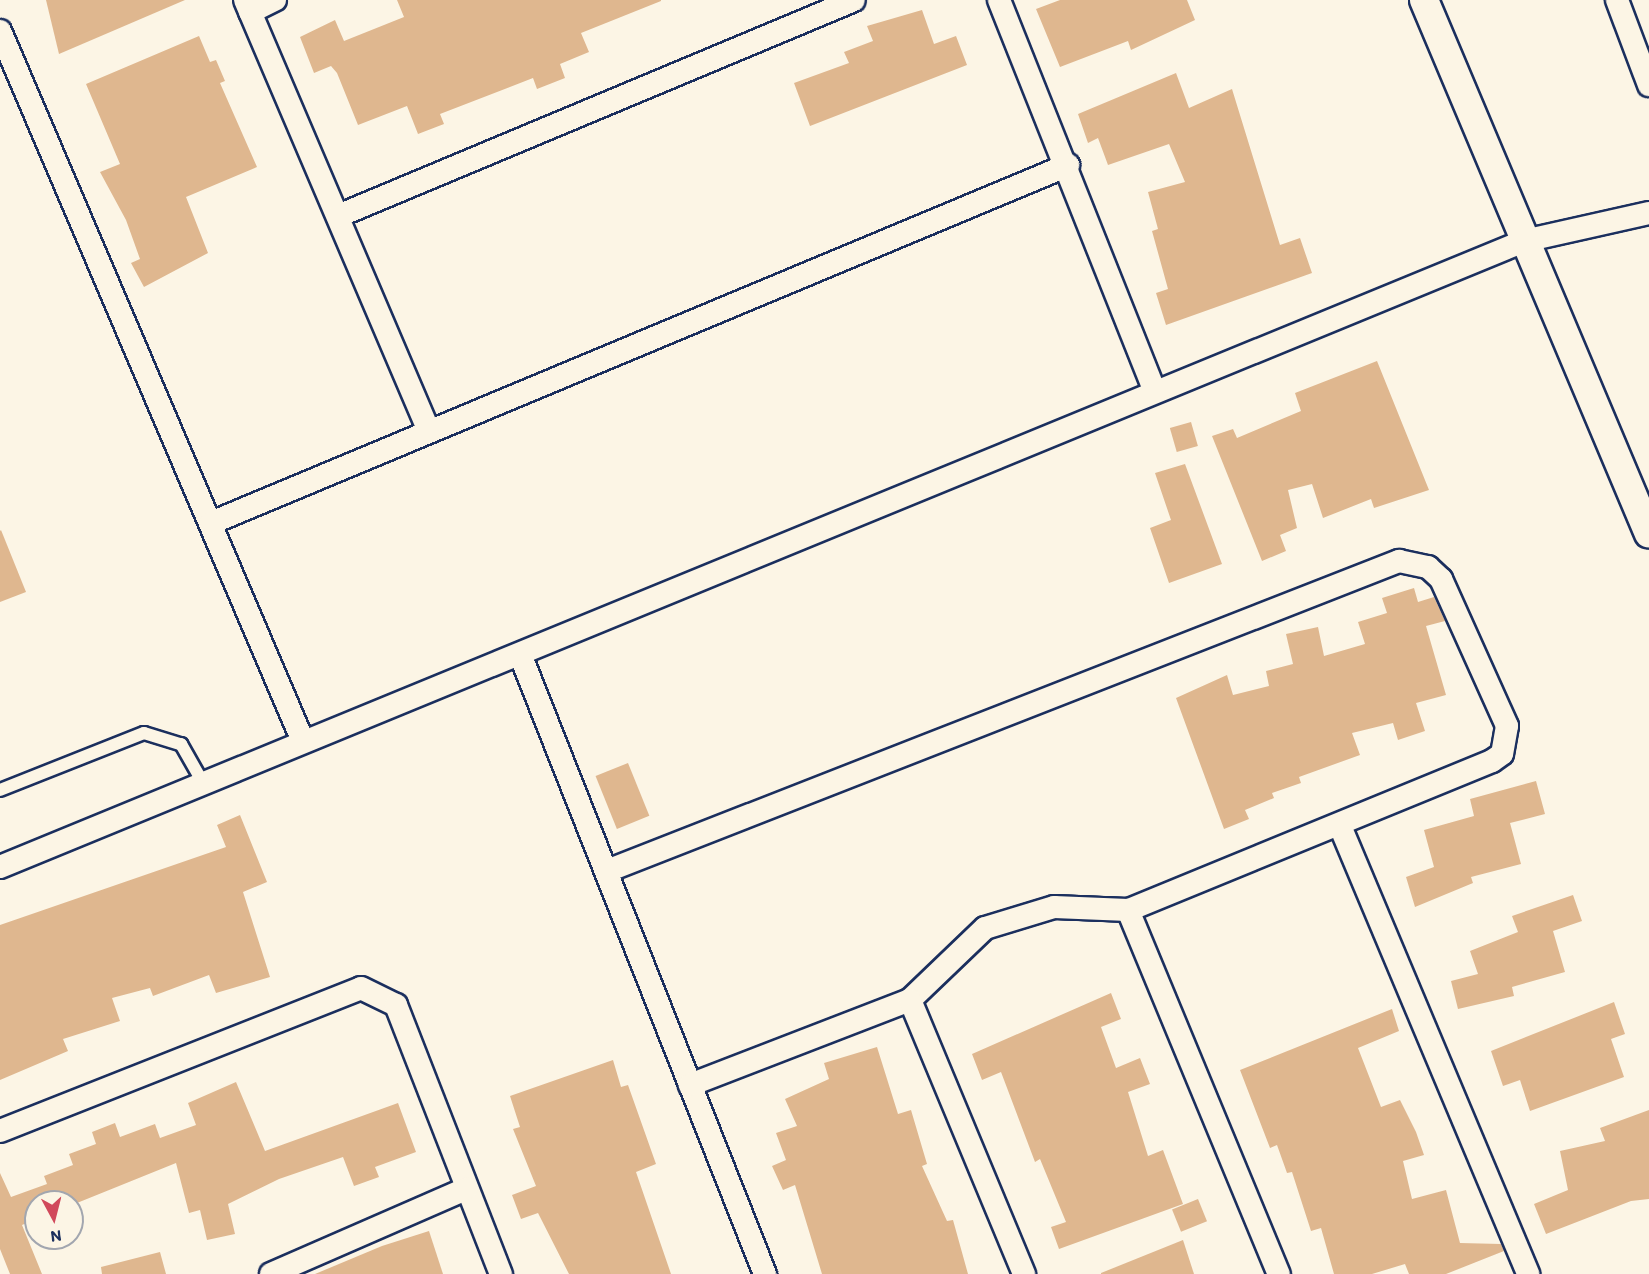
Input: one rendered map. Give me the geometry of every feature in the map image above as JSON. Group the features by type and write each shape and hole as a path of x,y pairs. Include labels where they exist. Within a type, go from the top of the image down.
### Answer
{"street":[{"path":"274,0 247,6 428,430"},
{"path":"338,216 854,0"},
{"path":"999,0 1068,165 1154,389"},
{"path":"1424,0 1649,534"},
{"path":"1617,0 1649,86"},
{"path":"0,31 9,77 211,523 302,739"},
{"path":"211,523 428,430 1068,165"},
{"path":"0,867 302,739 519,654 1154,389 1524,241 1649,213"},
{"path":"607,871 1399,561 1412,562 1441,579 1507,726 1508,740 1492,761 1340,826 1128,910 1054,907 985,928 910,1000 690,1085"},
{"path":"519,654 765,1274"},
{"path":"1340,826 1528,1274"},
{"path":"1128,910 1279,1274"},
{"path":"0,1131 361,988 396,1005 501,1274"},
{"path":"910,1000 1024,1274"},
{"path":"271,1274 466,1189"}],"lane":[{"path":"0,790 144,733 182,744 202,781"}],"building":[{"path":"46,0 185,0 59,54"},
{"path":"397,0 661,1 581,33 589,52 560,64 565,78 537,89 533,78 440,114 444,124 418,134 407,106 358,125 337,73 331,66 314,73 300,37 335,20 344,41 404,17"},
{"path":"1060,0 1187,0 1195,20 1131,50 1128,41 1060,67 1036,9"},
{"path":"922,10 934,44 956,36 967,65 810,126 794,83 849,63 844,52 873,41 867,26"},
{"path":"199,36 210,62 216,60 225,81 220,83 257,167 186,197 208,253 144,287 131,263 140,259 126,220 100,172 120,164 86,84"},
{"path":"1176,73 1189,108 1232,89 1280,245 1300,238 1312,273 1166,325 1156,293 1168,289 1152,231 1158,229 1148,192 1185,182 1169,144 1108,165 1098,138 1088,143 1078,114"},
{"path":"1377,361 1429,490 1374,508 1371,499 1323,518 1312,484 1288,490 1297,528 1280,535 1286,551 1262,561 1212,436 1233,429 1237,438 1301,411 1295,393"},
{"path":"1191,422 1198,446 1177,452 1170,428"},
{"path":"1185,464 1222,564 1169,583 1150,528 1171,520 1155,473"},
{"path":"0,531 26,592 0,602"},
{"path":"1414,588 1418,602 1434,597 1445,621 1426,626 1446,695 1416,703 1425,731 1398,740 1393,723 1352,733 1360,755 1299,777 1301,783 1272,793 1274,798 1245,810 1249,819 1224,829 1176,698 1227,675 1233,695 1269,686 1266,671 1293,664 1286,634 1318,627 1324,656 1365,644 1358,622 1387,613 1382,598"},
{"path":"628,763 649,816 617,829 596,776"},
{"path":"1536,781 1545,814 1510,823 1521,864 1471,877 1473,883 1415,907 1406,877 1434,867 1424,830 1474,816 1470,799"},
{"path":"240,815 267,882 243,892 270,977 216,993 209,975 153,996 150,988 112,998 120,1021 63,1039 68,1051 0,1080 0,925 226,847 217,825"},
{"path":"1573,895 1582,921 1553,931 1565,972 1512,987 1514,996 1458,1009 1451,981 1478,974 1470,951 1518,932 1512,916"},
{"path":"1111,993 1121,1019 1101,1027 1116,1068 1140,1058 1150,1084 1128,1092 1148,1156 1163,1150 1183,1204 1059,1249 1051,1227 1066,1222 1040,1159 1035,1162 1001,1072 982,1080 972,1054"},
{"path":"1614,1002 1625,1034 1611,1039 1624,1077 1530,1111 1520,1080 1503,1086 1491,1051"},
{"path":"1392,1009 1399,1031 1358,1048 1381,1107 1400,1100 1416,1132 1424,1155 1403,1161 1412,1199 1446,1190 1460,1243 1501,1244 1504,1251 1446,1274 1409,1274 1405,1264 1372,1274 1334,1274 1321,1228 1311,1231 1292,1172 1287,1173 1277,1145 1270,1148 1240,1070"},
{"path":"877,1047 898,1114 911,1110 927,1164 922,1166 947,1221 953,1220 968,1274 822,1274 795,1185 783,1190 772,1166 786,1160 776,1133 797,1126 785,1099 829,1079 824,1063"},
{"path":"613,1060 621,1087 628,1085 656,1164 636,1172 671,1274 569,1274 538,1213 521,1219 512,1195 536,1186 513,1129 520,1127 510,1096"},
{"path":"236,1082 265,1151 398,1103 416,1152 375,1167 379,1177 354,1186 343,1157 279,1179 228,1204 235,1234 207,1240 200,1210 189,1213 176,1163 84,1200 84,1190 30,1190 47,1184 44,1176 73,1165 69,1154 96,1144 92,1132 115,1123 120,1137 155,1124 160,1138 196,1125 188,1103"},
{"path":"1649,1110 1649,1199 1631,1201 1546,1234 1534,1204 1568,1190 1560,1151 1605,1141 1600,1128"},
{"path":"0,1173 11,1197 24,1192 24,1224 22,1225 24,1250 32,1250 42,1274 10,1274 0,1249"},
{"path":"1198,1199 1207,1221 1181,1232 1172,1209"},
{"path":"429,1231 443,1274 315,1274 382,1246"},
{"path":"1183,1240 1194,1274 1101,1274 1101,1273"},
{"path":"160,1252 166,1274 102,1274 101,1267"}]}
